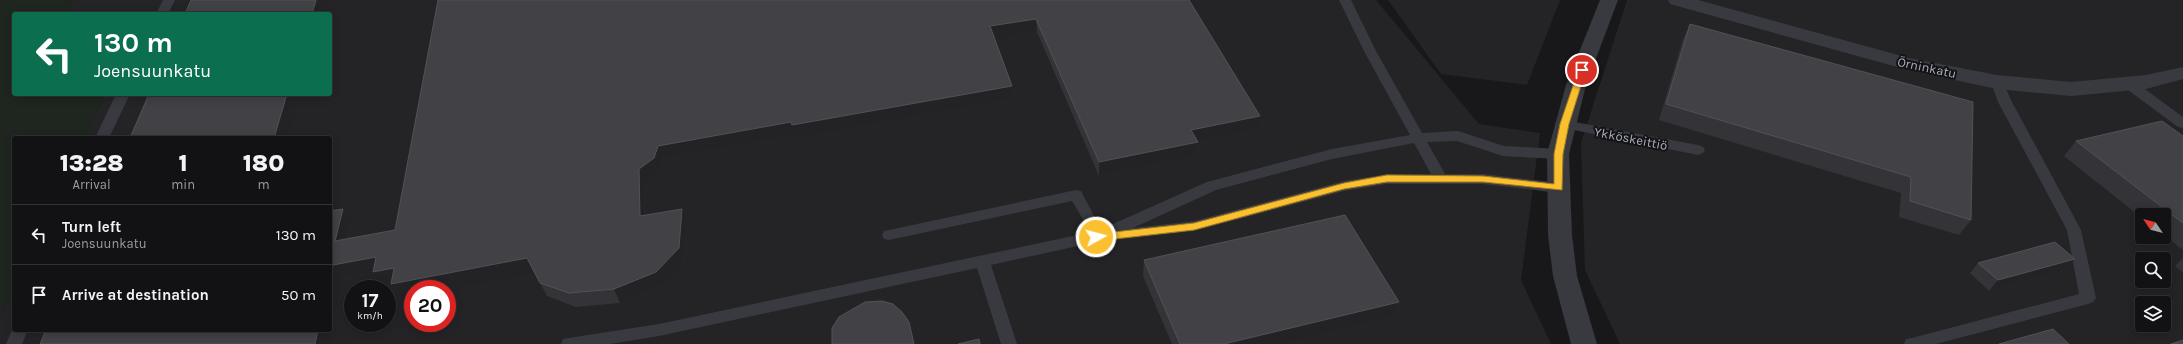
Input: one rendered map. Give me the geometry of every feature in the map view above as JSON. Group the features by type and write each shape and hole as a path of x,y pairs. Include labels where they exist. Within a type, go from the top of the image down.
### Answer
{"street":[{"path":"1584,344 1565,276 1560,235 1558,154 1564,124 1576,85 1609,0"},
{"name":"Örninkatu","path":"1677,0 1908,64 1997,82 2071,89 2146,82 2183,73"}],"lane":[{"path":"163,12 169,0"},
{"path":"1345,0 1370,51 1441,179"},
{"path":"1912,344 2088,298 2074,230 2005,102 1997,82"},
{"path":"2129,84 2183,124"},
{"path":"103,136 122,96"},
{"name":"Ykköskeittiö","path":"1564,124 1698,150"},
{"path":"1096,237 1212,186 1332,154 1419,138 1458,136 1503,151 1558,154"},
{"path":"569,344 659,330 1096,237 1194,226 1344,186 1387,179 1483,179 1559,188"},
{"path":"889,235 1076,195 1091,221 1096,237"},
{"path":"984,262 1009,344"},
{"path":"14,344 19,332"}],"shaded area":[{"path":"0,0 73,0 64,12 12,12 12,96 104,96 85,136 12,136 12,291 0,316"},
{"path":"73,0 1376,0 1479,124 1540,133 1521,280 1551,344 0,344 0,316 12,291 12,332 332,332 332,136 85,136 104,96 332,96 332,12 64,12"},
{"path":"1388,0 1560,0 1527,85 1441,74"},
{"path":"1627,0 2183,0 2183,344 1620,344 1585,270 1581,143"}],"building":[{"path":"191,0 316,0 313,12 186,12"},
{"path":"438,0 1189,0 1260,116 1191,130 1198,142 1099,162 1036,19 990,26 1012,86 792,125 791,122 658,146 654,158 639,169 640,216 682,209 679,248 656,272 614,289 569,293 540,283 527,258 412,280 404,280 404,282 396,283 396,280 392,280 394,268 373,272 376,257 333,265 332,269 332,211 343,209 335,241 395,230"},
{"path":"1690,24 1973,102 1971,220 1910,201 1911,177 1666,104"},
{"path":"148,96 286,96 275,136 131,136"},
{"path":"2162,121 2183,136 2183,223 2171,214 2171,208 2163,208 2076,141"},
{"path":"1345,215 1399,302 1224,344 1180,344 1144,260"},
{"path":"2055,242 2075,259 1998,280 1978,263"},
{"path":"882,301 893,304 902,312 909,322 914,344 832,344 832,328 839,317 865,302"},
{"path":"2053,329 2069,344 1999,344"},
{"path":"45,332 318,332 315,344 40,344"},
{"path":"979,339 980,344 958,344"},
{"path":"2183,340 2183,344 2171,344"}],"route":[{"path":"1096,237 1194,226 1344,186 1387,179 1483,179 1559,188 1558,154 1564,124 1582,70"}]}
